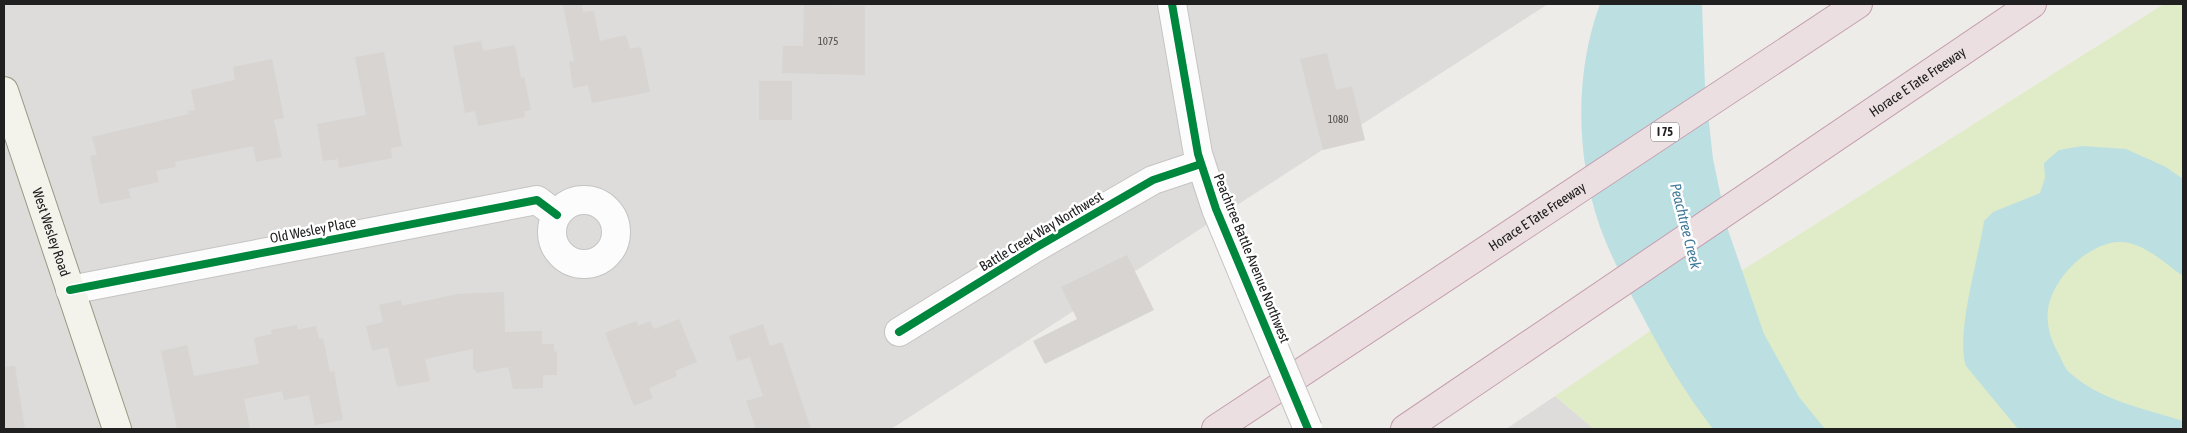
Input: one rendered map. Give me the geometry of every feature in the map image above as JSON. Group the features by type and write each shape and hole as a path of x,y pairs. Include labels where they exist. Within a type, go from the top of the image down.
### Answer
{"highway":[{"name":"Horace E Tate Freeway","path":"1405,429 2032,4"},
{"name":"Horace E Tate Freeway","path":"1216,429 1847,11"}],"street":[{"name":"Peachtree Battle Avenue Northwest","path":"1172,4 1201,164 1216,208 1308,429"},
{"name":"West Wesley Road","path":"4,92 116,429"},
{"name":"Battle Creek Way Northwest","path":"898,332 1034,248 1153,180 1201,164"},
{"name":"Old Wesley Place","path":"70,290 537,200 556,215"}],"shaded area":[{"path":"4,4 1548,4 891,429 4,429"},
{"path":"1555,396 1594,429 1506,429"}],"green space":[{"path":"2164,4 2183,4 2183,429 1594,429 1555,396 1700,297"}],"water":[{"name":"Peachtree Creek","path":"1600,4 1702,4 1705,87 1713,159 1728,230 1764,334 1799,397 1825,429 1713,429 1683,387 1649,328 1604,238 1592,200 1586,172 1581,116 1582,87 1592,31"},
{"path":"2082,146 2126,149 2166,167 2183,179 2183,276 2144,248 2126,242 2105,245 2094,250 2072,266 2056,287 2048,310 2048,327 2051,338 2066,369 2082,382 2108,397 2180,420 2183,422 2183,429 2018,429 1966,366 1963,352 1963,335 1984,221 1993,212 2040,193 2045,178 2044,163 2059,150"}],"building":[{"path":"563,4 582,4 583,12 594,11 600,41 626,35 630,49 641,47 650,92 592,103 588,85 573,88 569,62 574,61"},
{"path":"804,5 865,6 865,75 782,73 783,46 803,46"},
{"path":"481,41 483,51 515,45 521,78 524,77 531,110 524,111 525,117 478,126 475,111 465,113 453,46"},
{"path":"384,52 402,146 391,148 392,158 339,168 338,159 323,161 317,124 366,115 355,57"},
{"path":"1327,53 1336,90 1352,86 1365,140 1323,150 1300,59"},
{"path":"272,59 284,118 274,120 282,157 256,162 253,146 175,162 176,167 156,171 159,182 128,189 131,198 100,204 90,156 97,155 92,137 189,114 188,111 195,110 191,90 235,80 233,67"},
{"path":"759,81 792,81 792,120 759,120"},
{"path":"1127,255 1154,310 1045,364 1033,341 1077,319 1061,287"},
{"path":"504,292 505,332 542,331 542,344 554,344 554,352 557,351 557,375 543,375 543,388 513,389 508,367 476,373 476,370 473,370 473,349 425,359 430,381 397,387 388,347 372,351 366,326 383,322 379,305 401,300 402,306 457,294"},
{"path":"679,319 697,362 675,371 677,376 649,388 653,398 634,406 605,333 636,321 638,326 650,321 654,329"},
{"path":"763,324 770,346 782,342 811,429 756,429 746,401 763,396 750,357 737,361 729,336"},
{"path":"297,325 298,330 316,326 319,339 323,338 330,372 334,371 343,420 315,425 309,395 284,400 282,391 244,399 250,429 177,429 161,351 187,345 194,376 259,364 254,338 272,334 271,330"},
{"path":"15,366 25,429 4,429 4,367"}],"cycle path":[{"path":"1172,4 1198,154 1216,209 1308,429"},
{"path":"899,332 1035,248 1153,180 1201,164"},
{"path":"70,290 537,200 557,215"}]}
